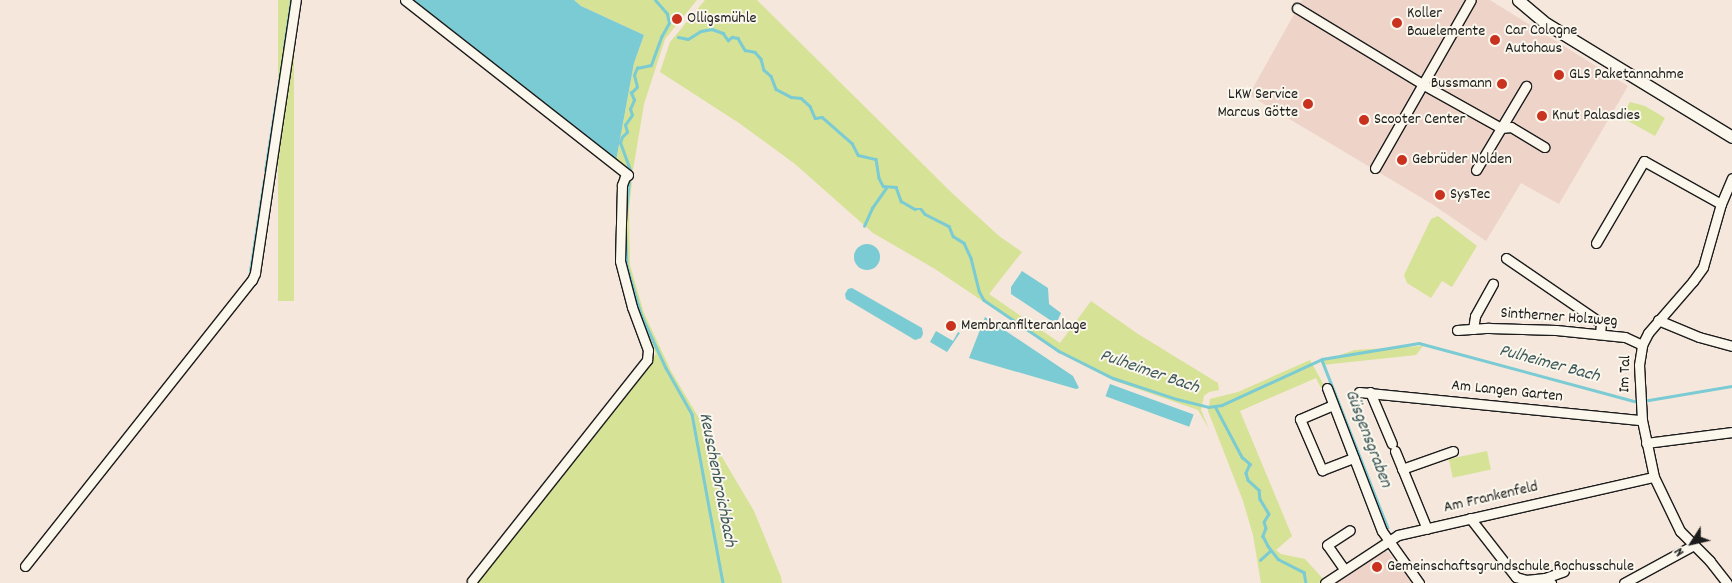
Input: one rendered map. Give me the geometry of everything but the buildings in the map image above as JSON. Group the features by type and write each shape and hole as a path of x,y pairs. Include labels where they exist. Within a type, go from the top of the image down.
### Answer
{"main road":[{"path":"1518,0 1547,24 1732,137"}],"street":[{"path":"25,566 252,280 255,272 296,0"},
{"path":"405,0 628,175 625,176 622,184 620,261 632,308 648,350 647,360 472,581"},
{"path":"1375,168 1471,0"},
{"path":"1297,8 1424,85 1501,128 1511,127 1544,147"},
{"path":"1476,170 1526,86"},
{"path":"1596,243 1644,160 1721,204"},
{"name":"Im Tal","path":"1727,583 1721,574 1680,531 1654,477 1640,406 1639,365 1642,345 1658,320 1681,296 1703,267 1721,204 1732,178"},
{"path":"1506,258 1601,323 1600,334"},
{"name":"Sintherner Holzweg","path":"1473,329 1475,316 1494,284"},
{"path":"1658,320 1699,337 1732,346"},
{"name":"Sintherner Holzweg","path":"1457,330 1556,330 1625,337 1642,345"},
{"path":"1327,388 1387,540 1419,583"},
{"name":"Am Langen Garten","path":"1359,392 1642,420"},
{"path":"1370,392 1427,529"},
{"path":"1333,405 1300,419 1322,470 1354,458"},
{"path":"1646,443 1732,432"},
{"path":"1402,469 1453,451"},
{"name":"Am Frankenfeld","path":"1325,583 1387,540 1398,535 1654,477"},
{"path":"1470,518 1516,577 1526,580 1548,580 1564,570"},
{"path":"1344,570 1327,545 1350,530"},
{"path":"1624,583 1694,545"},
{"path":"1721,574 1732,574"}],"shaded area":[{"path":"1302,0 1490,0 1628,86 1559,204 1521,183 1486,241 1432,204 1249,95"},
{"name":"Gemeinschaftsgrundschule Rochusschule","path":"1384,550 1388,552 1412,583 1332,583 1378,551"}],"green space":[{"path":"278,0 294,0 294,301 278,301"},
{"path":"574,0 697,0 665,39 644,104 633,170 626,169 616,161 634,63 644,35 581,6"},
{"path":"705,0 757,0 952,193 999,236 1022,252 989,294 1060,343 1091,301 1138,334 1218,383 1219,390 1209,392 1204,396 1201,410 1209,429 1198,410 1115,381 1058,352 935,269 873,233 795,164 739,123 660,72 670,42"},
{"path":"1630,102 1645,106 1665,118 1655,136 1621,117"},
{"path":"625,181 632,182 629,209 630,265 644,313 671,371 754,511 782,583 475,583 656,354 638,315 624,266"},
{"path":"1438,216 1477,246 1452,287 1442,281 1431,298 1407,283 1404,275 1431,219"},
{"path":"1423,346 1416,355 1322,365 1322,361 1355,350"},
{"path":"1310,360 1325,387 1321,388 1316,378 1240,411 1292,536 1276,550 1281,554 1305,559 1324,580 1319,583 1261,583 1253,535 1243,501 1208,411 1210,399 1238,392"},
{"path":"1487,451 1491,470 1453,478 1449,459"}],"water":[{"path":"411,0 574,0 581,6 644,35 634,63 616,161"},
{"path":"867,244 876,248 880,257 876,266 867,270 858,266 854,257 858,248"},
{"path":"1022,271 1048,288 1049,304 1061,313 1056,324 1011,294 1011,287"},
{"path":"852,288 922,328 923,334 921,338 915,340 846,299 845,294 848,289"},
{"path":"985,317 1073,376 1079,388 1076,389 969,358"},
{"path":"936,331 953,341 958,332 960,333 947,352 930,342"},
{"path":"1110,384 1194,414 1189,427 1106,396"}],"waterway":[{"path":"284,47 291,0"},
{"name":"Keuschenbroichbach","path":"626,211 630,170 620,143 622,137 627,132 625,125 632,115 630,109 634,100 631,93 637,87 634,75 637,68 651,65 661,37 669,23 667,14 655,0"},
{"name":"Pulheimer Bach","path":"678,37 688,39 701,31 712,29 723,33 728,40 732,37 738,38 745,50 755,52 761,59 764,70 771,76 776,89 791,97 801,98 810,106 815,118 822,117 852,143 858,155 876,159 879,178 883,186 896,187 901,201 915,209 921,209 925,214 949,226 953,236 964,243 971,258 979,291 984,300 1059,351 1113,378 1208,407 1222,405 1322,359 1419,343 1637,402 1732,386"},
{"path":"265,171 283,56"},
{"path":"250,271 264,179"},
{"path":"864,226 872,208 886,188"},
{"name":"Keuschenbroichbach","path":"625,219 627,266 641,314 666,368 692,414 723,583"},
{"name":"Güsgensgraben","path":"1322,360 1388,528"},
{"path":"1215,406 1242,457 1250,464 1246,473 1248,480 1259,490 1260,499 1269,514 1264,522 1266,528 1263,536 1268,546 1278,559 1304,572 1306,583"},
{"path":"1260,560 1270,551"}],"place":[{"name":"Olligsmühle","path":"677,19"},
{"name":"Koller Bauelemente","path":"1397,23"},
{"name":"Car Cologne Autohaus","path":"1495,40"},
{"name":"GLS Paketannahme","path":"1559,75"},
{"name":"Bussmann","path":"1502,84"},
{"name":"LKW Service Marcus Götte","path":"1308,104"},
{"name":"Knut Palasdies","path":"1542,116"},
{"name":"Scooter Center","path":"1364,120"},
{"name":"Gebrüder Nolden","path":"1402,160"},
{"name":"SysTec","path":"1440,195"},
{"name":"Membranfilteranlage","path":"951,326"},
{"name":"Gemeinschaftsgrundschule Rochusschule","path":"1377,567"}]}
